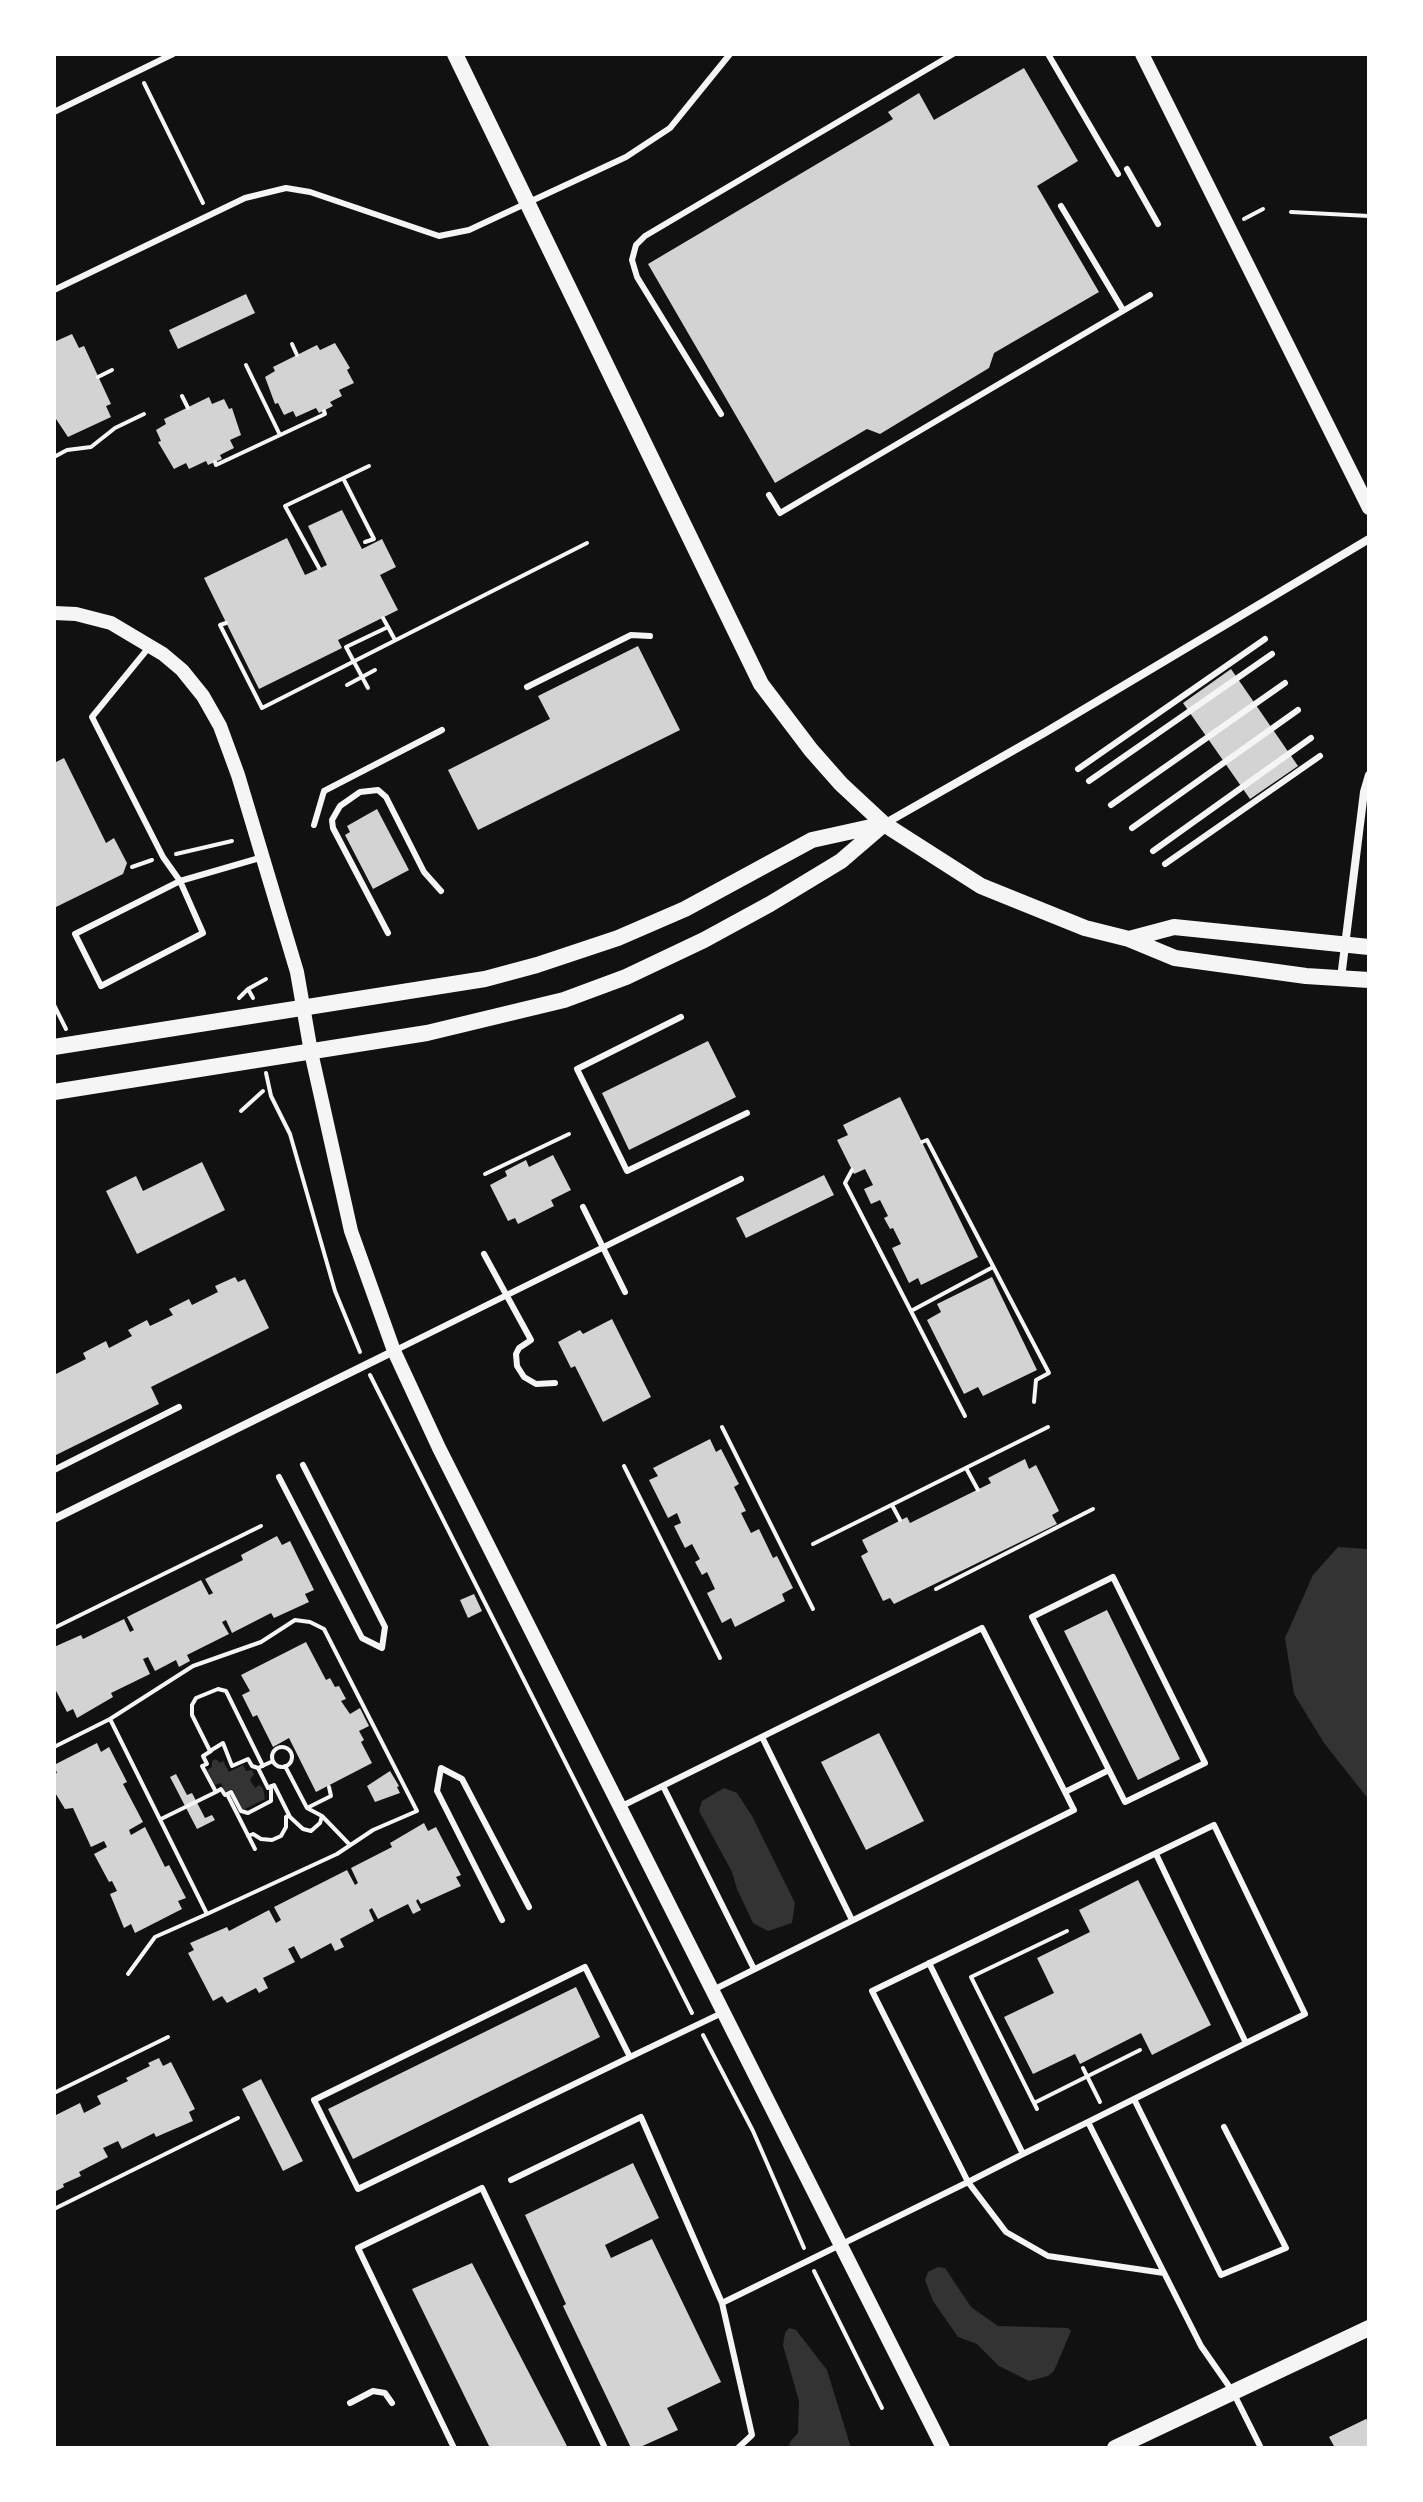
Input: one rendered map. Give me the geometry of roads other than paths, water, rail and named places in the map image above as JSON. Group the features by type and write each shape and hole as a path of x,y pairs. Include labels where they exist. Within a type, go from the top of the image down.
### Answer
{"main road":[{"path":"455,54 761,684 841,784 884,824 928,855 981,886 1085,928 1129,939 1175,958 1306,976 1369,980"},
{"path":"54,1047 485,979 618,938 685,909 812,840 884,824"},
{"path":"54,1092 427,1033 564,1000 626,977 770,904 841,861 884,824"},
{"path":"1129,939 1174,927 1369,947"},
{"path":"1115,2448 1369,2328"}],"street":[{"path":"1142,54 1369,508"},
{"path":"884,824 1044,733 1369,539"},
{"path":"54,613 76,614 111,623 151,646 182,670 203,696 220,726 263,857 304,1006 311,1052 351,1231 394,1351 446,1462 943,2448"},
{"path":"1341,978 1364,792 1369,775"},
{"path":"54,1519 394,1351"}],"lane":[{"path":"54,112 173,54"},
{"path":"54,290 245,198 279,189 310,192 439,236 469,230 626,157 670,128 730,54"},
{"path":"721,414 637,277 632,260 636,245 645,236 953,54"},
{"path":"1048,54 1118,174"},
{"path":"1127,169 1158,224"},
{"path":"1061,206 1123,310"},
{"path":"769,495 780,513 1150,295"},
{"path":"527,687 631,635 650,636"},
{"path":"1078,769 1265,639"},
{"path":"151,646 92,717 163,857 180,881 203,933 101,986 75,934 180,881 263,857"},
{"path":"1089,781 1272,654"},
{"path":"1111,805 1285,683"},
{"path":"1132,828 1298,710"},
{"path":"314,825 324,791 442,730"},
{"path":"1153,851 1311,738"},
{"path":"1165,864 1320,756"},
{"path":"388,933 333,828 332,820 340,806 360,792 378,790 386,797 424,872 441,891"},
{"path":"681,1017 577,1069 627,1171 747,1113"},
{"path":"394,1351 741,1179"},
{"path":"583,1207 625,1292"},
{"path":"484,1254 531,1340 519,1348 517,1366 524,1377 536,1384 555,1383"},
{"path":"54,1470 179,1407"},
{"path":"279,1477 362,1638 382,1648 385,1627 303,1465"},
{"path":"1113,1577 1205,1763 1125,1802 1109,1770 1032,1617 1113,1577"},
{"path":"620,1807 982,1628 1074,1810 713,1990"},
{"path":"762,1737 852,1920"},
{"path":"502,1920 437,1791 441,1768 462,1779 529,1907"},
{"path":"1065,1792 1109,1770"},
{"path":"663,1786 754,1969"},
{"path":"722,2303 968,2182 1305,2014 1214,1825 872,1991 968,2182 1006,2232 1048,2256 1164,2273"},
{"path":"1156,1854 1246,2043"},
{"path":"929,1963 1023,2154"},
{"path":"630,2057 585,1967 314,2100 358,2189 724,2012"},
{"path":"1134,2099 1221,2275 1286,2248 1224,2127"},
{"path":"511,2180 641,2117 722,2303 752,2435 738,2448"},
{"path":"1088,2122 1201,2346 1233,2392 1261,2448"},
{"path":"454,2448 358,2248 482,2188 605,2448"},
{"path":"350,2403 373,2391 385,2393 392,2403"}]}
